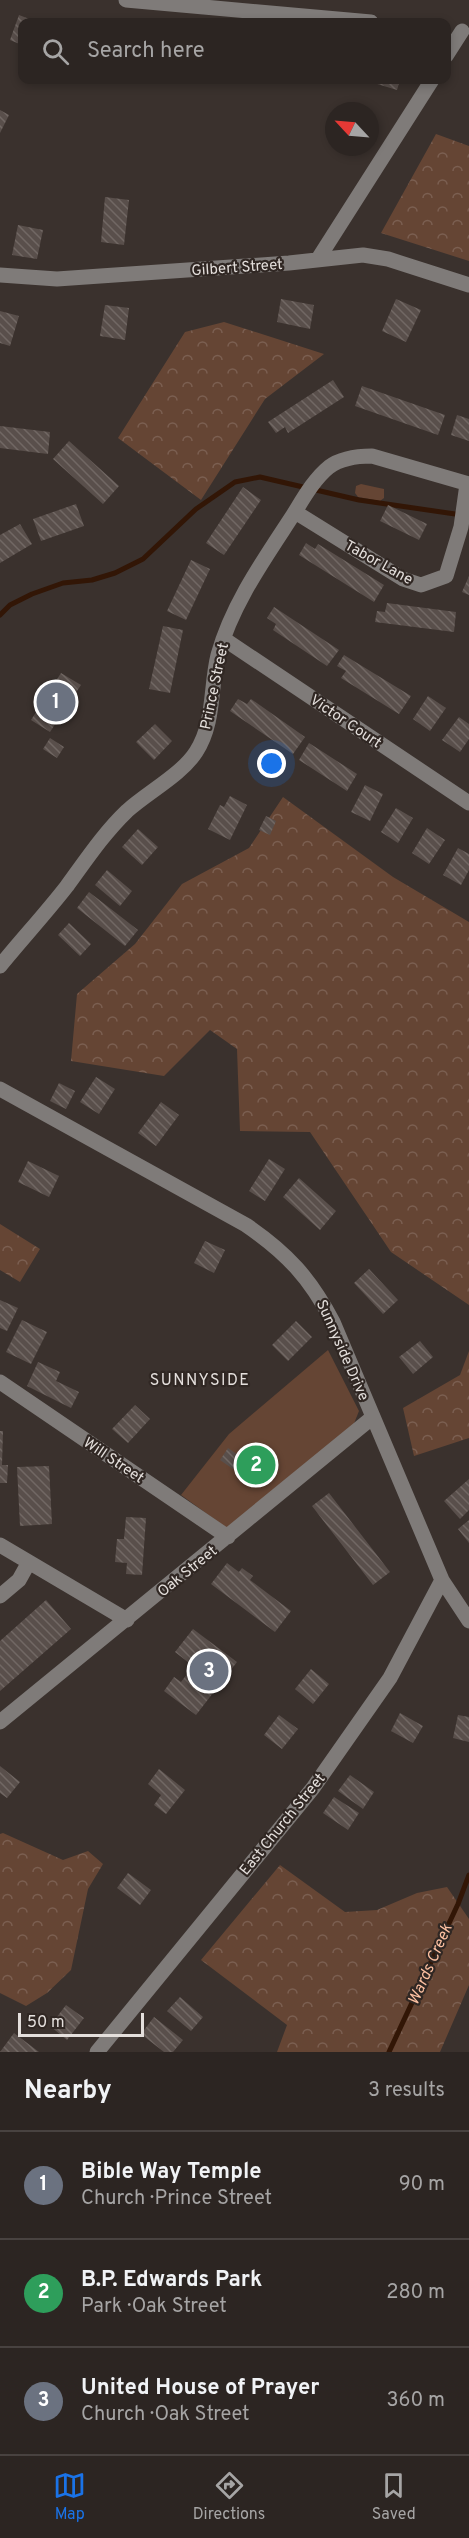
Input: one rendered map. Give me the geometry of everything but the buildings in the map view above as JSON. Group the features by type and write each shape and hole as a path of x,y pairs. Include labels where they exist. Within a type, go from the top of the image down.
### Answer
{"street":[{"path":"126,0 326,18"},
{"path":"451,48 459,31"},
{"path":"318,259 429,84"},
{"name":"Gilbert Street","path":"0,275 57,279 351,255 376,256 469,285"},
{"name":"Prince Street","path":"0,966 112,827 154,788 185,765 196,752 208,722 215,672 224,639 235,612 266,556 318,479 342,460 357,456 372,456 468,484"},
{"name":"Tabor Lane","path":"295,512 403,579 421,585 446,576 461,527 468,484"},
{"name":"Victor Court","path":"224,639 469,803"},
{"name":"Sunnyside Drive","path":"0,1089 246,1225 273,1243 298,1266 318,1293 333,1322 442,1580 469,1622"},
{"name":"Will Street","path":"0,1382 228,1537"},
{"name":"Oak Street","path":"0,1722 373,1417"},
{"path":"0,1545 127,1620"},
{"path":"0,1596 19,1580 29,1562"},
{"name":"East Church Street","path":"98,2052 313,1788 390,1678 442,1580"}],"green space":[{"path":"436,134 469,146 469,261 381,233"},
{"path":"224,322 324,354 265,399 201,500 118,438 185,332"},
{"path":"361,484 384,489 384,498 380,501 358,497 355,493 356,486"},
{"path":"283,797 393,877 469,922 469,1305 391,1252 310,1132 240,1131 237,1049 210,1030 164,1076 71,1061 77,994 135,944 182,884 249,848"},
{"path":"0,1224 40,1249 20,1282 0,1270"},
{"path":"328,1350 359,1411 353,1426 228,1529 181,1495 229,1434"},
{"path":"469,1351 469,1438 414,1456 403,1408 460,1375"},
{"path":"3,1833 63,1860 88,1851 103,1864 88,1889 71,1970 47,1993 26,2006 0,1993 0,1834"},
{"path":"280,1865 345,1912 377,1910 417,1893 447,1887 469,1919 469,1985 440,2052 277,2052 287,2025 201,1960"}],"waterway":[{"path":"0,615 10,605 32,594 63,583 92,580 115,573 143,559 196,509 235,482 260,477 359,500 462,515"},
{"name":"Wards Creek","path":"389,2052 458,1904 469,1875"}],"place":[{"name":"Bible Way Temple","path":"56,702"},
{"name":"B.P. Edwards Park","path":"256,1465"},
{"name":"United House of Prayer","path":"209,1671"}],"district":[{"name":"SUNNYSIDE","path":"200,1379"}]}
